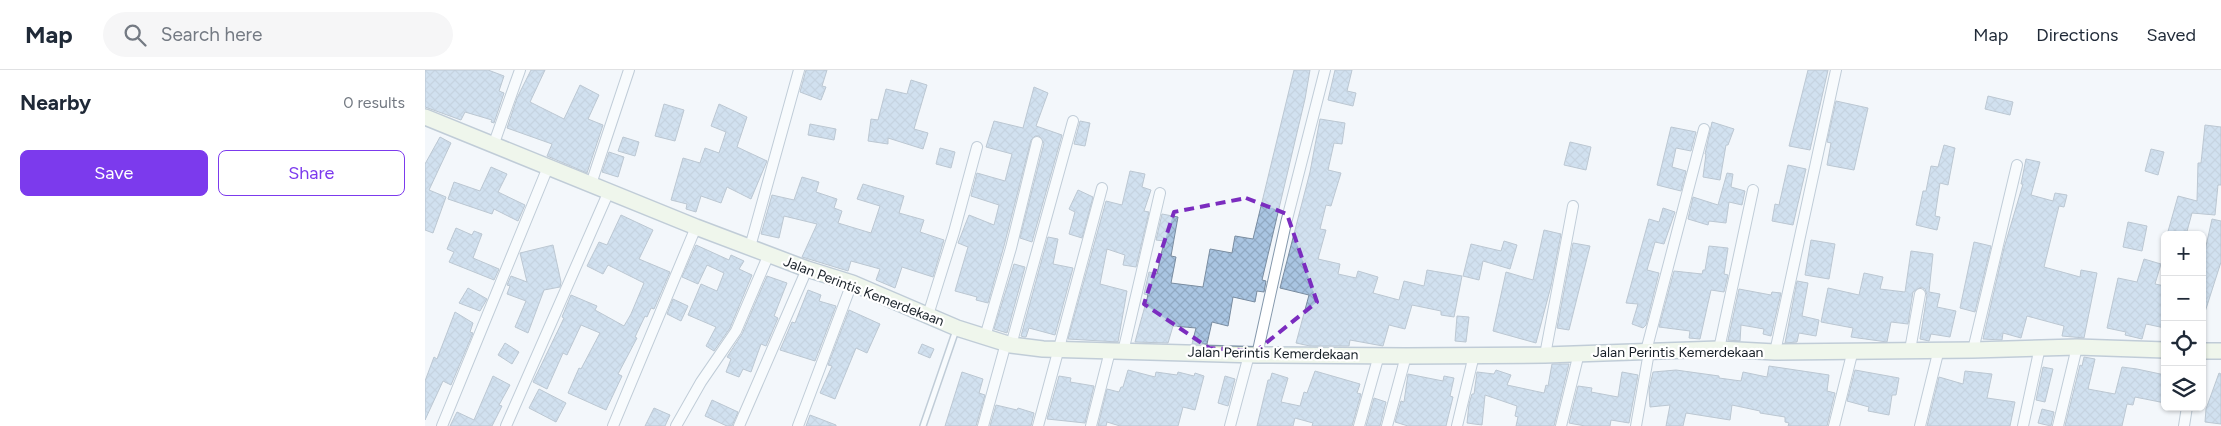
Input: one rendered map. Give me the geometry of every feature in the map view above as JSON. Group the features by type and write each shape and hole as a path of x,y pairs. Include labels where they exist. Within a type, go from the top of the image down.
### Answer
{"street":[{"path":"493,146 520,70"},
{"path":"591,184 629,70"},
{"path":"750,247 799,70"},
{"path":"1230,426 1253,355 1325,70"},
{"path":"1775,352 1836,70"},
{"name":"Jalan Perintis Kemerdekaan","path":"425,117 696,227 807,270 852,284 957,328 1008,344 1058,350 1116,352 1406,356 1545,355 1719,349 1775,352 1973,350 2040,347 2161,350"},
{"path":"983,426 1073,121"},
{"path":"1636,426 1647,351 1704,129"},
{"path":"985,337 1011,248 1037,142"},
{"path":"927,315 954,232 977,147"},
{"path":"1973,350 2017,166"},
{"path":"442,426 548,167"},
{"path":"1038,426 1102,188"},
{"path":"1719,349 1753,190"},
{"path":"506,426 609,191"},
{"path":"1091,426 1116,352 1160,193"},
{"path":"1545,355 1573,206"},
{"path":"613,426 696,227"},
{"path":"676,426 701,382 736,331 769,254"},
{"path":"739,426 807,270"},
{"path":"798,426 852,284"},
{"path":"1910,350 1920,294"},
{"path":"2023,426 2040,347"},
{"path":"2058,426 2077,347"},
{"path":"2206,350 2220,348"},
{"path":"1920,426 1939,349"},
{"path":"1834,426 1853,350"},
{"path":"1561,426 1579,353"},
{"path":"1359,426 1379,355"},
{"path":"1457,426 1474,355"},
{"path":"1387,426 1406,356"},
{"path":"2184,426 2186,411"}],"lane":[{"path":"923,426 957,328"}],"highlighted area":[{"path":"1246,198 1287,214 1317,302 1256,351 1209,348 1144,304 1174,212"}],"building":[{"path":"425,70 488,70 504,76 499,91 504,93 494,123 491,122 492,120 465,112 461,120 425,107"},
{"path":"531,70 545,70 530,102 564,119 580,85 599,95 588,119 603,125 587,173 547,156 552,144 507,128 517,98"},
{"path":"806,70 827,70 822,86 826,87 821,100 800,92"},
{"path":"1294,70 1310,70 1305,99 1262,280 1266,281 1264,292 1257,291 1255,302 1233,297 1228,326 1212,322 1207,344 1192,344 1196,328 1173,326 1168,343 1135,342 1148,295 1144,294 1149,272 1157,274 1164,241 1156,240 1162,214 1178,217 1171,256 1176,257 1171,283 1203,287 1210,249 1232,253 1235,236 1253,239"},
{"path":"1335,70 1352,70 1347,91 1356,93 1353,106 1328,100"},
{"path":"1808,70 1828,70 1810,150 1789,146"},
{"path":"911,80 927,85 914,129 928,133 923,149 888,138 888,144 868,141 871,119 878,120 886,89 907,94"},
{"path":"1034,87 1048,93 1036,126 1062,135 1032,242 1020,238 1044,143 1039,136 1035,136 1031,140 988,303 976,300 977,297 955,291 968,247 958,243 969,215 994,225 999,205 971,196 977,173 1005,181 1012,154 986,147 994,121 1023,128"},
{"path":"1988,96 2013,102 2010,115 1985,109"},
{"path":"1836,101 1868,108 1854,170 1827,165 1831,143 1827,142"},
{"path":"664,104 684,110 675,141 655,136"},
{"path":"719,104 747,117 737,147 767,161 751,199 727,187 721,203 701,196 696,212 686,209 687,204 671,200 683,158 700,163 705,148 719,153 726,132 711,126"},
{"path":"1320,119 1345,123 1342,144 1334,143 1328,170 1341,173 1331,206 1326,205 1320,229 1326,230 1318,259 1340,264 1338,274 1356,278 1358,271 1378,277 1373,293 1399,300 1404,281 1424,286 1427,270 1462,276 1454,317 1441,315 1441,311 1412,305 1405,329 1389,325 1383,346 1350,340 1349,346 1310,346 1296,343 1309,295 1280,288 1310,172"},
{"path":"1080,121 1090,123 1085,146 1074,144"},
{"path":"1712,122 1734,129 1728,145 1726,145 1720,180 1703,177 1705,154"},
{"path":"810,124 836,129 834,140 808,135"},
{"path":"2205,125 2221,127 2221,185 2218,185 2215,215 2192,213 2187,231 2168,231 2178,196 2197,201 2198,163 2201,163"},
{"path":"1671,127 1696,132 1691,151 1676,148 1672,167 1686,171 1681,191 1657,185"},
{"path":"440,137 451,143 429,190 446,197 433,233 425,230 425,164"},
{"path":"623,137 639,142 635,156 618,151"},
{"path":"1570,142 1591,147 1586,170 1564,165"},
{"path":"1944,145 1955,148 1948,185 1940,183 1935,216 1940,217 1937,230 1916,225 1923,191 1926,191 1931,166 1938,167"},
{"path":"940,148 955,152 951,168 936,164"},
{"path":"2151,149 2164,152 2158,175 2145,171"},
{"path":"609,152 624,157 618,177 602,172"},
{"path":"2026,159 2040,162 2031,195 2053,201 2055,193 2067,195 2064,207 2059,206 2044,267 2080,277 2081,270 2097,273 2084,338 2062,336 2064,326 2027,316 2021,338 2003,333 2002,340 1983,339 2004,248 2023,184 2021,184"},
{"path":"1788,165 1806,169 1793,225 1772,221 1775,204 1779,205"},
{"path":"491,167 507,174 498,192 525,205 518,221 494,209 492,214 448,199 454,182 480,191"},
{"path":"1130,171 1145,174 1142,187 1151,190 1144,211 1149,212 1136,267 1123,265 1125,255 1107,249 1100,284 1127,291 1118,342 1068,339 1106,201 1122,205"},
{"path":"1727,173 1733,174 1731,187 1745,191 1742,205 1729,202 1726,223 1709,221 1708,225 1688,219 1693,197 1718,205"},
{"path":"802,177 819,182 816,192 837,199 834,208 842,211 838,223 871,233 880,206 857,199 863,184 904,196 899,213 924,220 920,232 944,240 933,277 902,267 895,288 876,280 880,269 851,261 848,271 802,257 817,224 784,216 779,238 761,234 772,195 794,200"},
{"path":"1078,190 1093,197 1082,238 1069,234 1075,212 1069,209"},
{"path":"1663,208 1675,212 1664,244 1655,242 1647,270 1659,273 1646,325 1643,328 1632,324 1638,304 1626,303 1649,219 1659,222"},
{"path":"621,215 653,230 639,259 670,272 654,309 651,308 647,317 645,316 635,337 637,338 618,374 622,376 606,410 568,393 579,368 581,369 600,333 581,325 567,355 563,353 547,389 533,382 564,318 562,317 571,295 597,306 595,310 624,326 631,314 644,283 608,265 603,274 587,266 599,242 607,245"},
{"path":"2212,219 2221,221 2221,262 2206,309 2206,276 2206,246"},
{"path":"2128,222 2147,226 2142,251 2123,247"},
{"path":"456,228 472,235 474,231 482,234 473,258 499,269 494,280 449,262 454,252 447,249"},
{"path":"1544,230 1561,234 1551,286 1536,343 1493,331 1506,272 1533,280"},
{"path":"1048,237 1058,239 1053,264 1073,268 1055,335 1029,328 1026,337 1024,337 1021,336"},
{"path":"1811,240 1835,244 1829,279 1805,275"},
{"path":"1504,241 1517,245 1510,269 1483,261 1479,280 1463,276 1471,244 1501,251"},
{"path":"1974,242 1991,246 1975,312 1960,308"},
{"path":"1573,243 1590,246 1569,330 1557,328"},
{"path":"553,245 561,282 560,287 544,290 528,333 515,327 526,301 507,294 510,286 507,285 511,276 527,282 520,253"},
{"path":"696,245 729,260 731,255 744,261 739,269 752,275 730,328 714,351 706,346 716,327 688,315 701,284 717,291 724,273 707,265 698,284 682,277"},
{"path":"1709,246 1728,248 1724,274 1728,275 1724,292 1711,290 1700,339 1689,338 1690,331 1659,327 1674,271 1702,274 1703,270 1705,270"},
{"path":"1911,251 1933,254 1929,292 1940,294 1937,307 1956,311 1950,337 1931,334 1929,341 1920,339 1927,295 1925,289 1921,287 1913,292 1908,324 1891,322 1887,342 1851,337 1853,328 1821,322 1828,288 1859,295 1864,273 1883,277 1880,289 1905,292"},
{"path":"2144,259 2161,264 2155,284 2161,285 2161,327 2146,324 2142,339 2125,335 2126,332 2107,328 2118,278 2137,282"},
{"path":"1014,264 1025,267 1007,333 994,329"},
{"path":"767,276 787,283 774,316 778,318 766,346 761,344 751,372 743,369 739,377 726,372 731,359 727,357 742,334"},
{"path":"1797,281 1808,283 1802,316 1819,320 1816,336 1799,333 1797,342 1785,343"},
{"path":"468,288 487,299 480,311 459,303"},
{"path":"1739,289 1771,295 1772,292 1781,293 1771,336 1763,334 1764,329 1741,325 1740,341 1728,340"},
{"path":"808,290 821,295 819,301 836,306 815,361 780,350 792,322 795,323"},
{"path":"673,299 688,306 681,321 667,314"},
{"path":"849,310 880,324 867,353 856,348 835,399 820,393 832,366 828,365"},
{"path":"455,312 473,323 470,332 473,333 451,385 443,381 425,420 425,381 434,357 437,359"},
{"path":"1457,316 1469,317 1466,342 1455,341"},
{"path":"505,343 519,352 512,364 498,355"},
{"path":"922,344 934,349 930,358 918,353"},
{"path":"2084,357 2095,359 2088,389 2115,394 2122,367 2161,374 2161,402 2135,397 2133,405 2127,404 2122,426 2065,426 2080,365 2082,366"},
{"path":"1552,364 1569,364 1554,426 1516,426 1518,417 1515,416 1517,406 1485,395 1482,425 1467,423 1469,404 1472,394 1474,394 1477,372 1494,374 1496,370 1511,375 1507,385 1544,393 1546,385 1548,386"},
{"path":"1769,366 1829,375 1827,391 1835,393 1827,426 1788,426 1789,423 1785,422 1785,417 1760,413 1760,411 1732,405 1730,420 1686,413 1683,426 1666,426 1670,405 1650,407 1649,390 1653,372 1676,370 1741,381 1743,372 1767,377"},
{"path":"2043,367 2053,369 2045,402 2036,400"},
{"path":"1128,370 1155,377 1156,372 1177,375 1178,372 1194,376 1195,373 1204,376 1195,410 1183,407 1178,426 1120,426 1107,422 1106,426 1098,426 1107,389 1119,392 1121,387 1123,387"},
{"path":"1855,370 1899,378 1896,395 1892,395 1889,415 1868,411 1869,407 1847,401"},
{"path":"1315,371 1360,384 1357,393 1361,394 1352,426 1312,426 1313,423 1295,418 1293,426 1257,426 1268,380 1270,380 1272,373 1288,378 1281,402 1300,406 1304,392 1307,393"},
{"path":"1965,371 1992,374 1987,398 2015,402 2010,426 1927,426 1939,377 1963,384"},
{"path":"962,372 983,379 979,393 985,395 976,426 945,426"},
{"path":"1622,372 1638,375 1629,423 1611,420 1610,426 1585,426 1569,423 1578,386 1592,388 1591,392 1618,397"},
{"path":"2219,373 2221,374 2221,424 2205,422 2206,409"},
{"path":"1408,374 1443,381 1444,376 1454,378 1450,396 1453,397 1446,426 1408,426 1395,422 1401,401 1404,402"},
{"path":"493,376 510,385 499,405 502,406 492,426 450,426 457,412 474,420"},
{"path":"1059,376 1071,378 1070,382 1094,386 1085,423 1047,419"},
{"path":"1225,376 1235,379 1228,406 1218,403"},
{"path":"539,389 566,403 556,422 529,408"},
{"path":"1374,398 1386,402 1380,426 1366,426"},
{"path":"712,400 738,412 732,426 727,426 705,416"},
{"path":"996,405 1017,410 1018,408 1034,413 1031,426 990,426"},
{"path":"654,408 670,415 665,426 645,426"},
{"path":"2042,409 2054,412 2051,426 2038,423"},
{"path":"810,415 836,425 836,426 806,426"}]}
